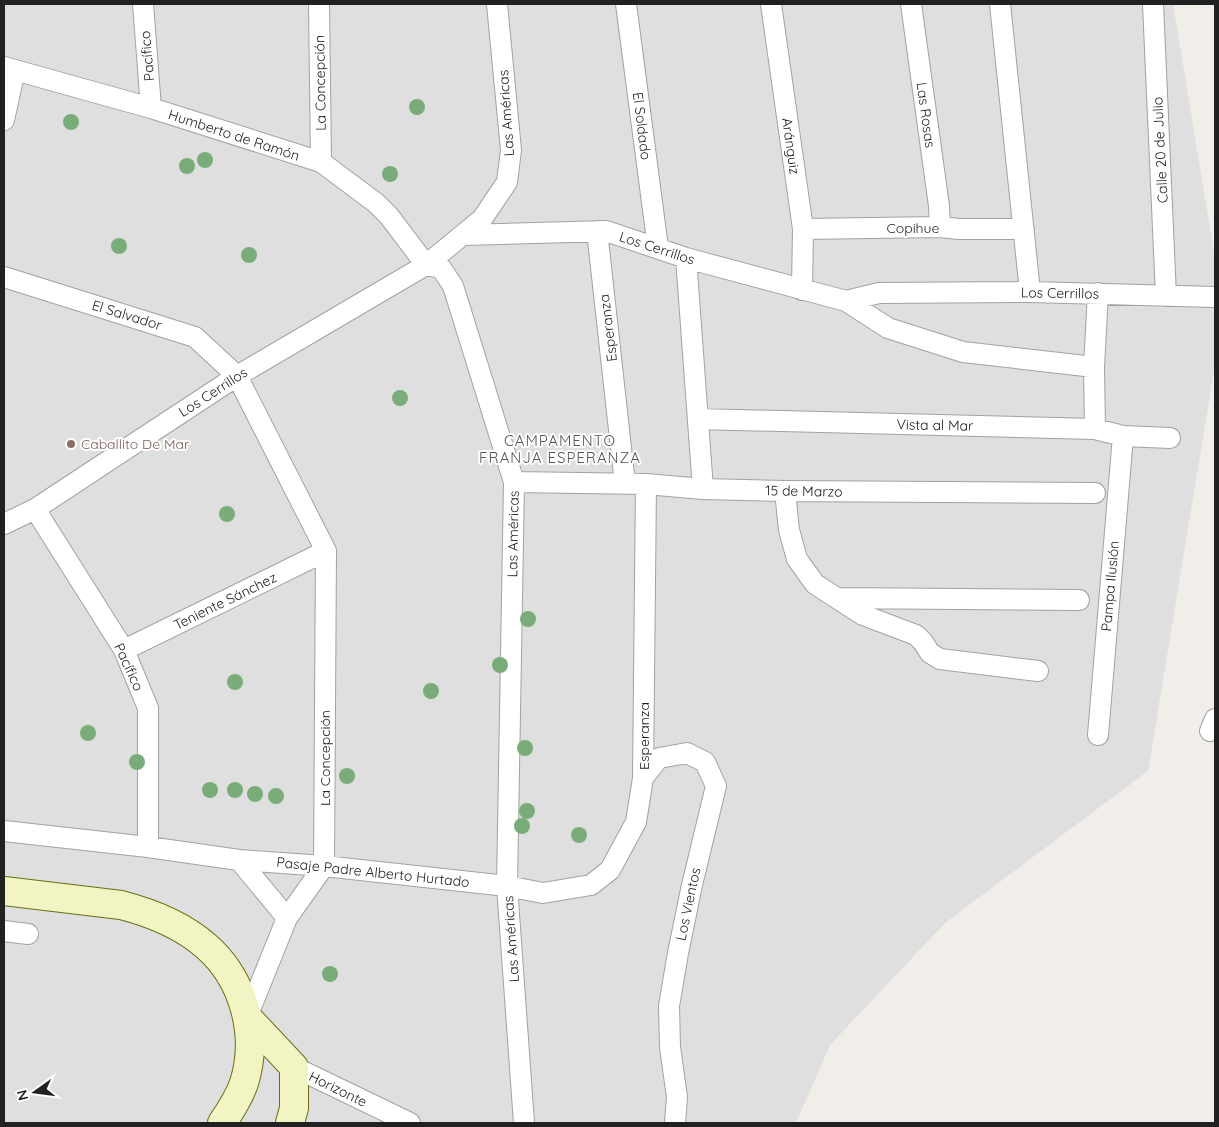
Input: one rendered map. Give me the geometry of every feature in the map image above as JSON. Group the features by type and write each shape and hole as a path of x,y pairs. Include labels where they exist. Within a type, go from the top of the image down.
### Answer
{"main road":[{"path":"4,891 121,904 140,909 162,918 192,935 206,946 227,970 236,986 247,1017 249,1038 249,1056 244,1081 234,1105 222,1123"},
{"path":"247,1017 294,1067 294,1108 290,1123"}],"street":[{"name":"Pacífico","path":"143,4 152,108"},
{"name":"La Concepción","path":"319,4 321,162"},
{"name":"Las Américas","path":"426,265 482,219 507,182 511,150 497,4"},
{"name":"El Soldado","path":"626,4 658,248"},
{"name":"Aránguiz","path":"771,4 803,229 802,290"},
{"name":"Las Rosas","path":"911,4 939,206 940,227"},
{"path":"1000,4 1030,292"},
{"name":"Calle 20 de Julio","path":"1153,4 1166,296"},
{"name":"Humberto de Ramón","path":"10,68 152,108 321,162 376,202 426,265"},
{"path":"4,120 10,68"},
{"name":"Copihue","path":"803,229 940,227 959,229 1024,229"},
{"name":"Esperanza","path":"597,231 626,484"},
{"name":"Los Cerrillos","path":"463,235 606,231 686,258 846,301 888,328 963,352 1094,367"},
{"path":"686,258 703,488"},
{"name":"Las Américas","path":"426,265 441,268 453,286 514,482 507,886 524,1123"},
{"name":"Los Cerrillos","path":"4,524 35,509 237,376 426,265"},
{"name":"El Salvador","path":"4,277 195,336 237,376"},
{"name":"Los Cerrillos","path":"846,301 879,293 1030,292 1215,297"},
{"path":"1095,429 1094,367 1098,293"},
{"name":"La Concepción","path":"237,376 326,551 324,866"},
{"name":"Vista al Mar","path":"698,419 1095,429 1123,436 1170,438"},
{"name":"Pampa Ilusión","path":"1098,735 1123,436"},
{"name":"15 de Marzo","path":"514,482 646,484 785,492 1095,493"},
{"name":"Esperanza","path":"507,886 543,893 591,885 610,870 636,822 643,778 646,484"},
{"path":"785,492 789,530 798,559 815,584 864,615 916,635 924,642 930,653 940,658 1038,671"},
{"name":"Pacífico","path":"35,509 124,650 148,708 148,847"},
{"name":"Teniente Sánchez","path":"124,650 326,551"},
{"path":"838,598 1079,600"},
{"name":"Los Vientos","path":"643,778 659,758 688,753 705,762 716,786 692,885 669,1006 670,1047 677,1097 675,1123"},
{"name":"Pasaje Padre Alberto Hurtado","path":"4,832 148,847 239,860 324,866 507,886"},
{"path":"239,860 287,918"},
{"path":"247,1017 287,918 324,866"},
{"path":"4,931 28,934"},
{"name":"Horizonte","path":"294,1067 410,1123"}],"shaded area":[{"path":"4,4 1173,4 1215,258 1215,365 1148,771 945,923 830,1045 796,1123 4,1123"}],"place":[{"name":"Caballito De Mar","path":"71,444"}],"district":[{"name":"CAMPAMENTO FRANJA ESPERANZA","path":"560,448"}]}
